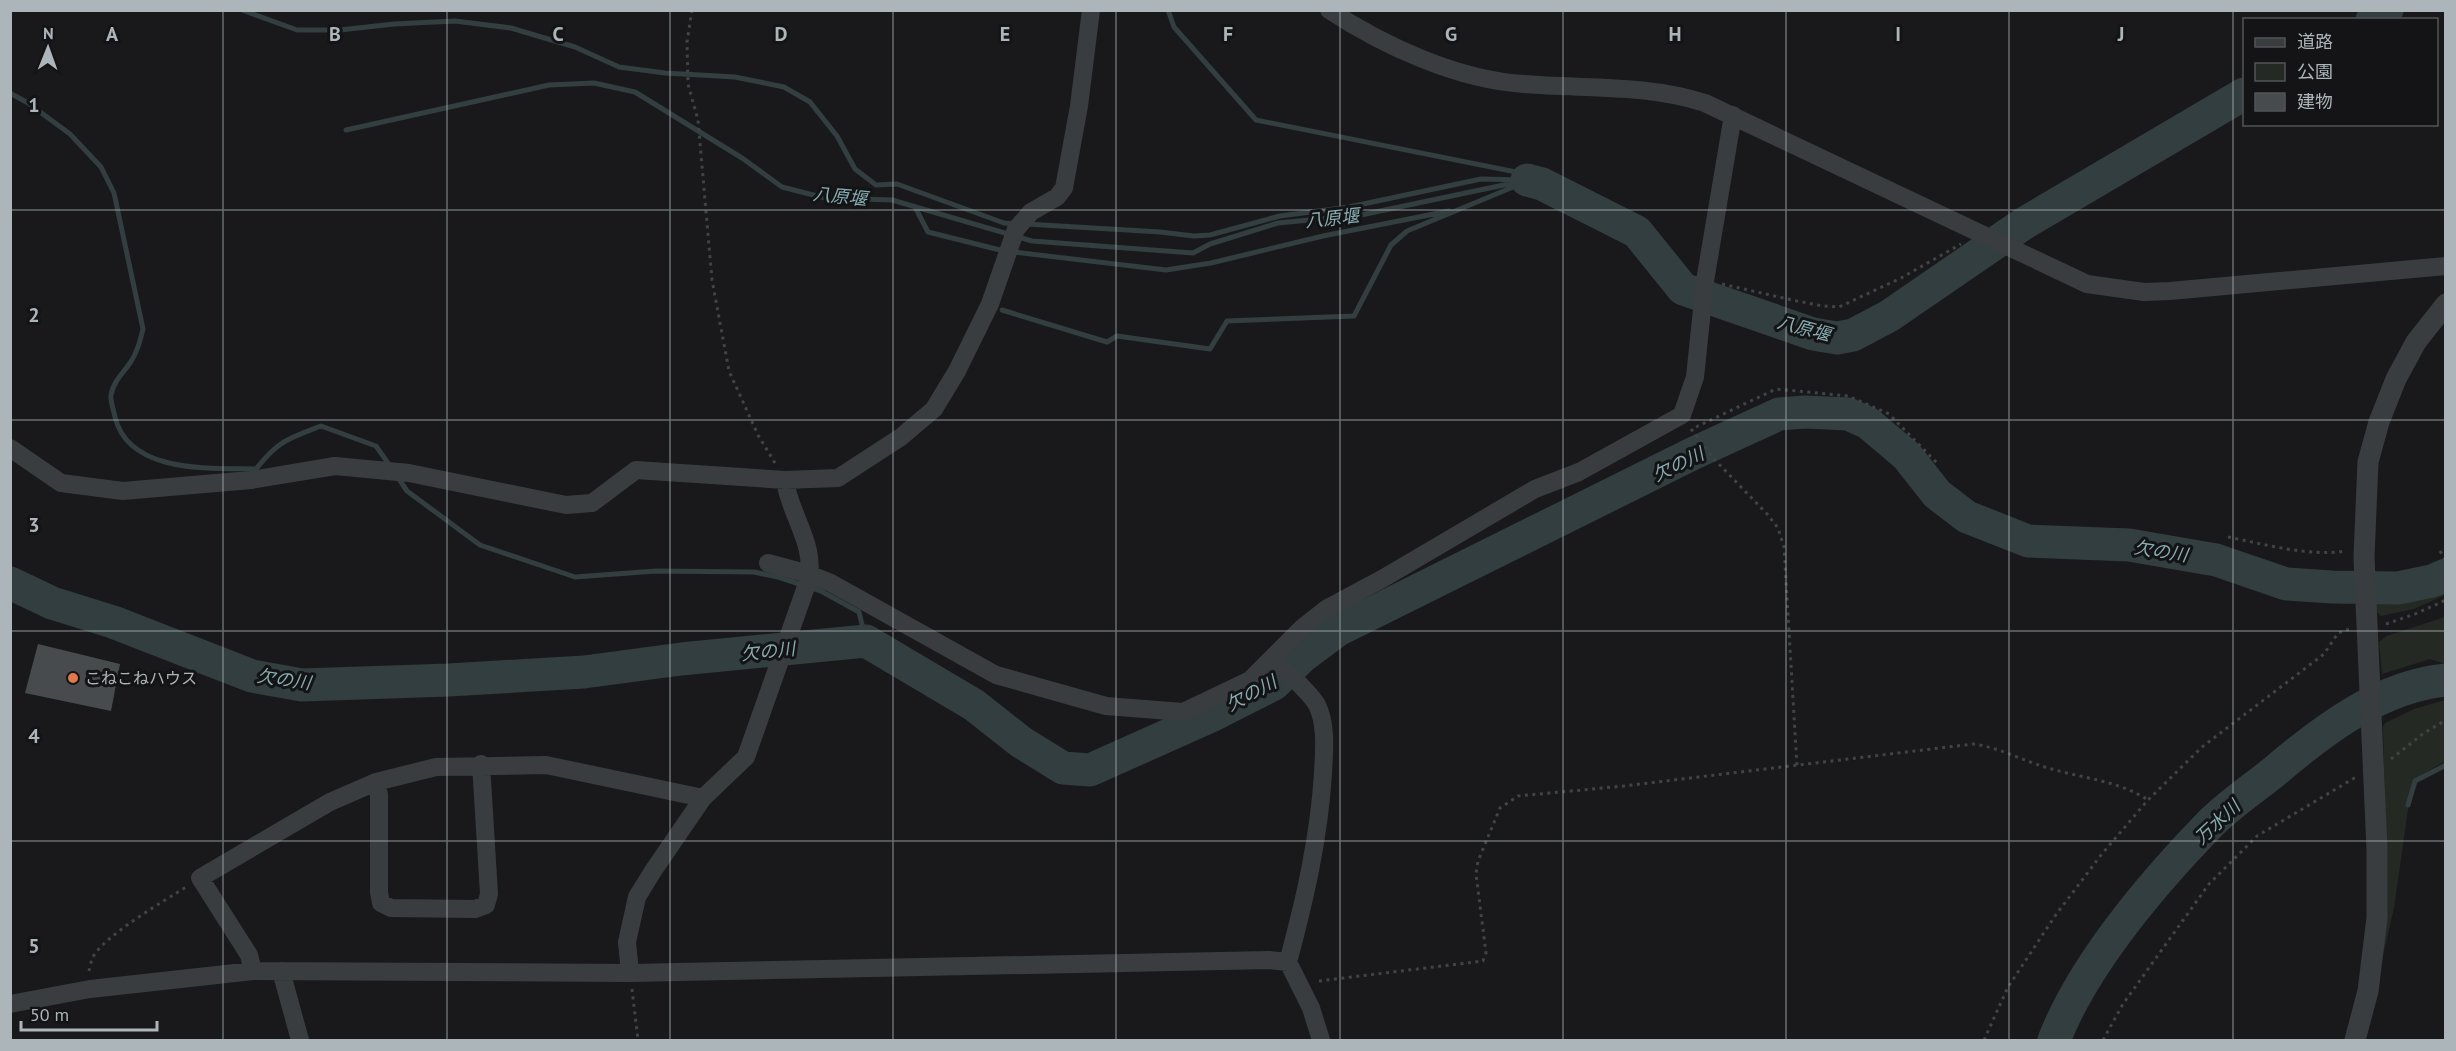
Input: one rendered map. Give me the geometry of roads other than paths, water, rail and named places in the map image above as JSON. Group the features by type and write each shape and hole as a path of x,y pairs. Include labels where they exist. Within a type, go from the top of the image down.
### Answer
{"street":[{"path":"10,448 61,483 123,491 251,480 335,466 409,473 566,505 592,503 636,470 785,480 838,478 921,422 934,409 957,371 990,304 1016,228 1031,212 1057,197 1064,188 1079,106 1091,10"},
{"path":"1329,10 1359,30 1454,70 1487,80 1666,92 1706,103 2087,284 2144,292 2445,266"},
{"path":"768,563 806,584 831,584 996,675 1106,706 1183,712 1250,680 1277,661 1302,628 1326,609 1382,579 1535,489 1579,472 1682,415 1695,377 1703,293 1733,115"},
{"path":"2355,1041 2368,991 2377,918 2364,553 2368,462 2379,422 2396,379 2416,342 2445,304"},
{"path":"630,973 627,942 637,897 703,798 746,757 806,584 810,560 786,493 785,480"},
{"path":"1277,661 1316,703 1320,712 1324,752 1320,816 1313,865 1288,962 1300,984 1321,1041"},
{"path":"253,971 249,955 200,878 330,802 376,782 436,767 481,764 546,765 703,798"},
{"path":"376,782 379,795 381,903 391,908 475,909 486,905 489,894 481,764"},
{"path":"10,1004 90,989 253,971 630,973 1269,960 1288,962"},
{"path":"281,971 300,1041"}],"waterway":[{"path":"242,10 297,30 340,30 455,21 511,28 575,47 619,67 665,73 735,77 784,87 810,102 837,136 855,169 876,185 897,184 1004,223 1016,224"},
{"path":"1168,10 1174,27 1256,120 1516,172 1526,179"},
{"name":"八原堰","path":"2375,18 2387,10"},
{"name":"八原堰","path":"346,130 549,85 594,83 635,92 742,158 782,187 825,198 892,200 1032,241 1193,253 1210,244 1278,223 1361,215 1518,182"},
{"path":"10,93 28,103 70,134 101,167 114,193 143,329 135,355 114,386 111,400 123,436 136,449 174,464 256,469 278,446 321,426 376,446 390,466"},
{"name":"八原堰","path":"1527,180 1542,184 1637,232 1683,289 1813,334 1837,338 1853,335 1889,316 2023,224 2243,95"},
{"path":"1026,224 1194,236 1210,235 1280,216 1349,207 1481,179 1527,180"},
{"path":"1002,310 1107,342 1117,336 1210,349 1227,321 1354,316 1391,245 1407,231 1518,185"},
{"path":"915,207 928,232 1004,251"},
{"path":"1013,252 1166,270 1211,263 1323,236 1449,211"},
{"name":"欠の川","path":"10,583 52,603 113,622 252,676 302,685 584,672 681,659 866,641 974,705 1021,742 1063,768 1090,770 1211,716 1274,684 1303,656 1338,630 1694,453 1779,414 1805,412 1848,414 1868,423 1907,456 1937,494 1967,517 2028,541 2129,545 2216,560 2286,584 2398,588 2432,581 2446,575"},
{"path":"397,476 407,491 480,545 575,577 656,571 754,572 778,577 821,591 859,612 866,641"},
{"name":"万水川","path":"2054,1040 2067,1011 2101,954 2142,900 2215,819 2313,740 2354,712 2399,691 2446,680"},
{"path":"2408,805 2415,781 2446,765"}],"place":[{"name":"こねこねハウス","path":"73,678"}]}
